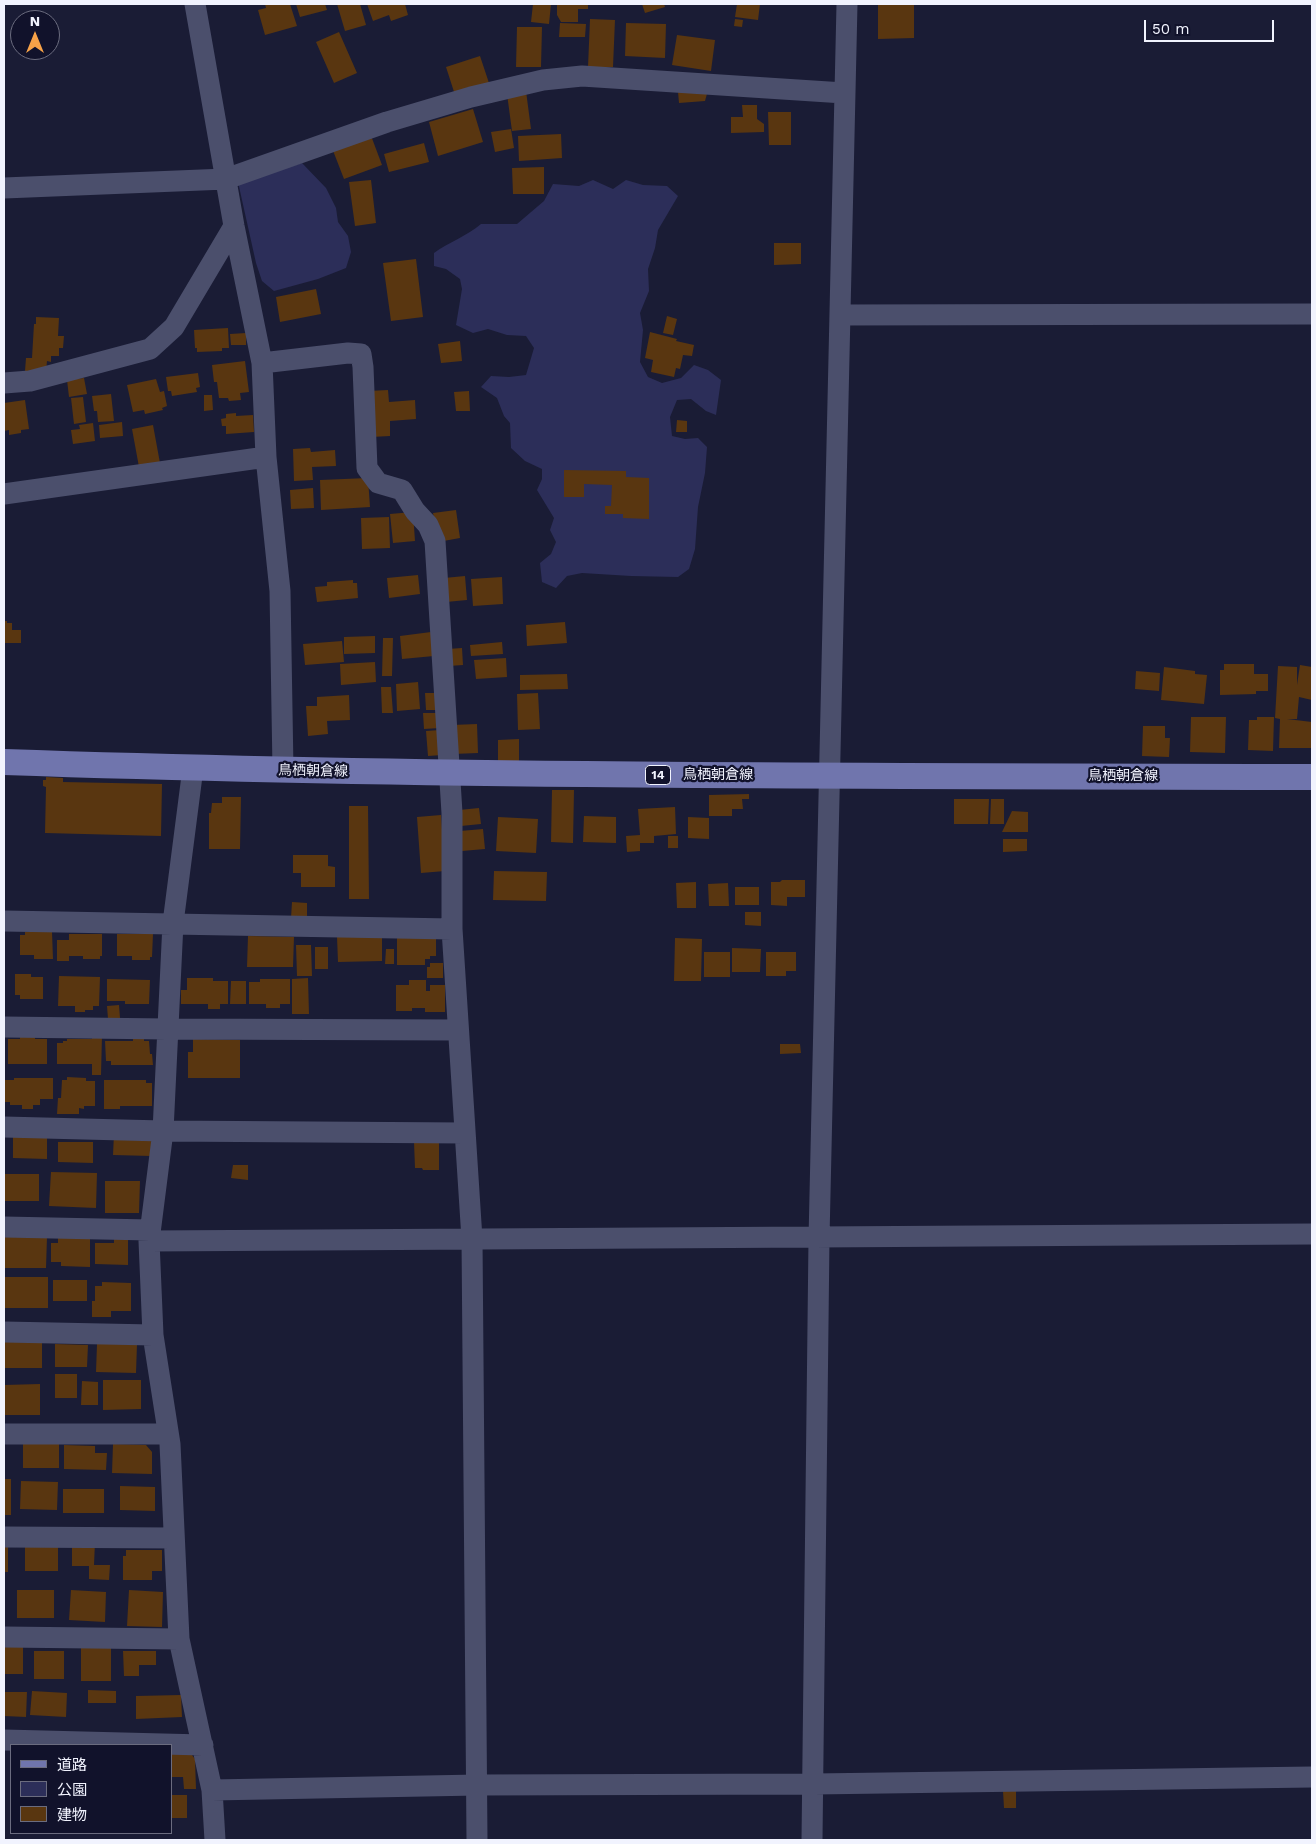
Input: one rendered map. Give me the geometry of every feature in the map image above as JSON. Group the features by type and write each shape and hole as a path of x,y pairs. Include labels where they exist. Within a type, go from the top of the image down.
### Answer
{"main road":[{"name":"鳥栖朝倉線","path":"4,762 448,773 1312,777"}],"street":[{"path":"196,4 234,226 262,363 266,457 280,592 283,770"},
{"path":"812,1840 819,1238 847,4"},
{"path":"4,188 226,179 387,122 471,97 543,80 582,76 844,93"},
{"path":"4,383 30,381 150,349 174,327 234,226"},
{"path":"841,316 1312,314"},
{"path":"262,363 348,353 361,354 367,468 378,483 402,490 415,511 428,525 435,542 453,854 452,929 472,1240 478,1840"},
{"path":"4,494 266,457"},
{"path":"193,768 173,923 163,1131 149,1236 153,1335 168,1434 178,1640 212,1790 216,1840"},
{"path":"4,921 452,929"},
{"path":"4,1027 458,1030"},
{"path":"4,1127 163,1131 465,1132"},
{"path":"4,1227 149,1236 472,1240 1312,1234"},
{"path":"4,1332 153,1335"},
{"path":"4,1434 168,1434"},
{"path":"4,1537 173,1538"},
{"path":"4,1638 178,1640"},
{"path":"4,1740 163,1744"},
{"path":"172,1744 203,1745"},
{"path":"212,1790 478,1784 814,1784 1312,1777"}],"green space":[{"path":"302,163 326,188 336,208 338,222 348,236 351,252 346,268 318,279 274,291 262,281 256,263 238,182"},
{"path":"593,180 613,189 626,180 643,185 667,186 678,196 658,230 655,248 648,269 649,291 640,313 643,330 640,362 648,377 662,383 681,378 694,365 708,370 721,380 716,415 706,411 691,399 677,400 670,417 672,436 685,439 698,438 707,447 705,473 698,507 695,549 689,569 678,577 582,573 567,576 556,588 542,582 540,563 551,554 556,542 550,530 554,518 537,490 542,479 542,469 525,461 511,448 510,423 504,416 497,398 481,387 491,376 509,377 526,375 534,348 526,336 507,335 488,329 473,333 456,325 462,289 460,279 446,269 434,266 434,253 481,224 517,224 544,201 553,184 579,186"}],"building":[{"path":"265,4 290,4 297,26 265,35 258,10 266,8"},
{"path":"296,4 325,4 327,10 300,17"},
{"path":"337,4 360,4 366,25 345,31"},
{"path":"367,4 405,4 408,15 391,21 389,15 373,21"},
{"path":"533,4 551,4 549,24 531,22"},
{"path":"557,4 588,4 588,9 578,9 578,22 561,22 557,15"},
{"path":"642,4 664,4 665,7 645,13"},
{"path":"737,4 760,4 758,20 735,17"},
{"path":"878,5 914,5 914,38 878,39"},
{"path":"590,19 615,20 613,67 588,67"},
{"path":"735,19 743,20 742,27 734,26"},
{"path":"560,23 586,24 585,37 559,37"},
{"path":"626,23 666,24 665,58 625,56"},
{"path":"517,27 542,27 541,67 516,67"},
{"path":"339,32 357,73 334,83 316,42"},
{"path":"677,35 715,40 711,71 672,65"},
{"path":"480,56 490,86 456,98 446,67"},
{"path":"708,90 705,101 679,103 678,92"},
{"path":"526,91 531,129 512,131 507,94"},
{"path":"742,105 757,105 757,119 764,124 764,132 731,133 731,117 743,117"},
{"path":"473,109 483,142 438,156 429,122"},
{"path":"768,112 791,112 791,145 769,145"},
{"path":"511,129 514,148 495,152 491,132"},
{"path":"370,133 382,165 344,179 332,148"},
{"path":"561,134 562,158 519,161 518,136"},
{"path":"424,143 429,162 389,172 384,154"},
{"path":"544,167 544,194 513,194 512,168"},
{"path":"371,180 376,223 355,226 349,182"},
{"path":"774,243 801,243 801,264 774,265"},
{"path":"416,259 423,317 391,321 383,263"},
{"path":"316,289 321,314 280,322 276,297"},
{"path":"667,316 677,319 673,335 663,333"},
{"path":"36,317 59,318 58,336 64,336 63,348 59,348 59,356 51,356 51,362 47,361 46,372 25,371 26,358 32,358"},
{"path":"228,328 229,348 222,348 222,351 197,352 194,330"},
{"path":"650,332 694,345 692,356 683,355 680,369 676,368 674,377 651,372 653,360 645,358"},
{"path":"246,333 246,345 231,345 230,334"},
{"path":"460,341 462,361 441,363 438,344"},
{"path":"245,361 249,392 240,393 241,400 229,401 228,398 219,398 217,382 214,382 212,365"},
{"path":"198,373 200,387 196,388 197,392 172,396 171,391 168,391 166,377"},
{"path":"84,378 87,394 69,397 67,380"},
{"path":"156,379 160,392 164,391 167,406 162,408 163,410 145,414 144,410 133,412 127,385"},
{"path":"388,390 389,402 415,400 416,419 390,421 390,436 371,437 368,391"},
{"path":"469,391 470,411 456,411 454,392"},
{"path":"111,394 114,421 98,422 92,396"},
{"path":"204,395 212,395 213,410 204,411"},
{"path":"83,397 86,422 74,424 71,398"},
{"path":"25,400 29,429 21,430 21,433 9,435 9,430 4,431 4,403"},
{"path":"236,413 236,416 253,415 254,432 226,434 226,426 222,426 221,419 226,418 226,414"},
{"path":"677,420 687,421 687,432 676,432"},
{"path":"122,422 123,436 100,438 99,425"},
{"path":"93,423 95,441 73,444 71,430 80,429 79,425"},
{"path":"153,425 160,463 139,467 132,429"},
{"path":"310,448 311,452 335,450 336,466 312,467 313,480 294,481 293,449"},
{"path":"564,470 626,471 626,477 649,478 649,519 623,518 623,514 605,514 605,506 611,506 612,485 584,484 584,497 564,497"},
{"path":"368,478 370,507 321,510 320,480"},
{"path":"313,488 314,508 291,509 290,490"},
{"path":"456,510 460,538 438,542 433,513"},
{"path":"413,512 415,541 393,543 390,514"},
{"path":"389,517 390,548 362,549 361,518"},
{"path":"418,575 420,594 389,598 387,578"},
{"path":"465,576 467,600 446,602 444,578"},
{"path":"502,577 503,604 473,606 471,579"},
{"path":"353,580 353,583 357,583 358,598 317,602 315,587 327,586 327,582"},
{"path":"4,621 12,623 12,630 21,630 21,643 4,643"},
{"path":"565,622 567,643 527,646 526,625"},
{"path":"431,632 434,656 402,659 400,636"},
{"path":"375,636 375,653 344,654 344,637"},
{"path":"383,638 393,638 392,676 382,676"},
{"path":"342,641 344,662 305,665 303,644"},
{"path":"502,642 503,654 471,656 470,645"},
{"path":"462,648 463,665 449,666 448,649"},
{"path":"506,658 507,677 476,679 474,660"},
{"path":"375,662 376,682 341,685 340,664"},
{"path":"1224,664 1254,664 1254,674 1268,674 1268,691 1256,691 1256,694 1220,695 1220,670 1224,670"},
{"path":"1300,665 1312,667 1312,700 1299,697 1297,719 1287,719 1312,722 1312,748 1279,748 1280,719 1275,718 1278,666 1297,667 1297,685"},
{"path":"1164,667 1195,671 1195,674 1207,675 1204,704 1161,700"},
{"path":"1136,671 1160,673 1159,691 1135,689"},
{"path":"567,674 568,689 520,690 520,675"},
{"path":"418,682 420,709 397,711 396,684"},
{"path":"381,687 391,687 393,713 382,713"},
{"path":"425,693 439,693 439,710 426,710"},
{"path":"538,693 540,729 518,730 517,694"},
{"path":"349,695 350,720 327,721 328,734 308,736 306,706 317,706 317,697"},
{"path":"423,713 439,713 440,728 424,729"},
{"path":"1191,717 1226,717 1225,753 1190,752"},
{"path":"1257,717 1274,717 1273,751 1248,750 1249,720 1257,720"},
{"path":"477,724 478,753 453,754 452,725"},
{"path":"1143,726 1165,726 1165,738 1170,738 1169,757 1142,756"},
{"path":"440,730 442,755 428,756 426,731"},
{"path":"519,739 519,766 498,766 498,740"},
{"path":"46,777 63,778 63,782 162,784 161,836 45,833 46,787 43,786 43,780 46,780"},
{"path":"552,790 574,790 573,843 551,842"},
{"path":"749,794 749,799 742,799 743,809 732,809 732,816 709,816 709,795"},
{"path":"222,797 241,797 240,849 209,849 209,813 211,813 212,803 222,803"},
{"path":"954,799 989,799 988,824 954,824"},
{"path":"991,799 1004,799 1004,824 990,824"},
{"path":"349,806 368,806 369,899 349,899"},
{"path":"675,807 676,834 654,836 654,843 640,843 640,851 627,852 626,836 640,835 638,809"},
{"path":"479,808 481,824 461,826 459,810"},
{"path":"1012,811 1028,812 1028,832 1002,832"},
{"path":"441,815 445,871 421,873 417,817"},
{"path":"584,816 616,817 616,843 583,842"},
{"path":"498,817 538,819 536,853 496,851"},
{"path":"688,817 709,818 709,839 688,838"},
{"path":"483,829 485,849 462,851 460,831"},
{"path":"668,836 678,836 678,848 668,848"},
{"path":"1003,839 1027,839 1027,851 1003,852"},
{"path":"293,855 328,855 328,866 335,867 335,887 301,887 301,873 293,873"},
{"path":"494,871 547,872 546,901 493,900"},
{"path":"782,880 805,880 805,897 787,897 787,906 771,905 771,882 780,882"},
{"path":"696,882 696,908 677,908 676,883"},
{"path":"728,883 729,906 709,906 708,884"},
{"path":"735,887 759,887 759,905 735,905"},
{"path":"292,902 307,903 307,919 291,918"},
{"path":"745,912 761,912 761,926 745,925"},
{"path":"25,932 52,932 53,959 34,959 34,955 20,955 20,935 25,935"},
{"path":"69,934 102,934 102,956 100,956 100,959 83,959 83,956 69,956 69,961 57,961 57,940 69,940"},
{"path":"117,934 153,934 152,957 150,957 150,960 132,960 132,956 117,956"},
{"path":"382,935 382,961 338,962 337,937"},
{"path":"248,936 294,937 293,967 247,967"},
{"path":"397,936 436,936 436,956 430,956 430,959 425,959 425,965 397,965"},
{"path":"675,938 702,939 701,981 674,981"},
{"path":"296,945 311,945 312,976 297,976"},
{"path":"315,947 328,947 328,969 315,969"},
{"path":"732,948 761,949 760,972 732,972"},
{"path":"386,949 394,949 394,964 385,964"},
{"path":"704,952 730,952 730,977 704,977"},
{"path":"766,952 796,952 796,971 786,971 786,976 766,976"},
{"path":"430,963 443,963 443,978 427,978 427,967 430,967"},
{"path":"15,974 31,974 31,977 43,977 43,999 20,999 20,995 15,995"},
{"path":"59,976 100,977 99,1006 93,1006 93,1010 85,1010 85,1012 75,1012 75,1006 58,1006"},
{"path":"187,978 213,978 213,981 228,981 228,1004 220,1004 220,1009 208,1009 208,1004 181,1004 181,990 187,990"},
{"path":"308,978 309,1014 292,1014 292,979"},
{"path":"107,979 150,980 149,1004 125,1004 125,1001 107,1001"},
{"path":"260,979 290,979 290,1004 280,1004 280,1008 266,1008 266,1004 249,1004 249,982 260,982"},
{"path":"409,980 426,980 426,991 430,991 430,985 445,985 445,1012 425,1012 425,1008 412,1008 412,1011 396,1011 396,985 409,985"},
{"path":"231,981 246,981 246,1004 230,1004"},
{"path":"119,1005 120,1018 108,1019 107,1006"},
{"path":"20,1034 35,1034 35,1039 47,1039 47,1064 8,1064 8,1039 20,1039"},
{"path":"92,1036 102,1036 101,1075 92,1075 92,1064 57,1064 57,1043 63,1043 67,1039 92,1039"},
{"path":"133,1038 144,1038 144,1041 149,1041 153,1065 111,1065 111,1061 106,1061 105,1041 133,1041"},
{"path":"193,1039 240,1040 240,1078 188,1078 188,1052 193,1052"},
{"path":"780,1044 800,1044 801,1053 780,1054"},
{"path":"67,1077 86,1078 86,1081 95,1081 95,1106 84,1106 84,1109 79,1108 79,1114 57,1114 58,1098 61,1098 62,1080 67,1080"},
{"path":"14,1078 53,1078 53,1099 40,1099 40,1105 33,1105 33,1109 22,1109 22,1105 10,1105 10,1102 5,1102 5,1080 14,1080"},
{"path":"104,1080 146,1080 146,1083 152,1083 152,1106 120,1106 120,1109 104,1109"},
{"path":"114,1133 152,1135 151,1156 113,1155"},
{"path":"13,1135 47,1136 47,1159 13,1158"},
{"path":"439,1141 439,1170 415,1168 414,1142"},
{"path":"58,1142 93,1142 93,1163 58,1162"},
{"path":"233,1165 248,1165 248,1180 231,1178"},
{"path":"51,1172 97,1173 96,1208 49,1206"},
{"path":"4,1174 39,1174 39,1201 4,1201"},
{"path":"105,1181 140,1181 139,1213 105,1213"},
{"path":"4,1236 47,1237 46,1268 4,1268"},
{"path":"58,1237 90,1238 90,1267 61,1266 61,1262 51,1262 51,1243 58,1243"},
{"path":"114,1239 128,1239 128,1265 95,1264 95,1243 114,1243"},
{"path":"5,1277 48,1277 48,1308 5,1308"},
{"path":"53,1280 87,1280 87,1301 53,1301"},
{"path":"102,1282 131,1283 131,1311 111,1311 111,1317 92,1317 92,1301 95,1301 95,1286 102,1286"},
{"path":"4,1342 42,1342 42,1368 4,1368"},
{"path":"55,1344 88,1345 87,1367 55,1367"},
{"path":"97,1344 137,1344 136,1373 96,1372"},
{"path":"55,1374 77,1374 77,1398 55,1398"},
{"path":"103,1380 141,1380 141,1409 103,1410"},
{"path":"82,1381 98,1382 98,1405 81,1405"},
{"path":"40,1384 40,1415 4,1415 4,1385"},
{"path":"59,1442 59,1468 23,1468 23,1443"},
{"path":"113,1444 146,1445 152,1452 152,1474 112,1473"},
{"path":"64,1445 95,1446 95,1453 107,1453 106,1470 64,1469"},
{"path":"4,1479 11,1479 11,1515 4,1515"},
{"path":"21,1481 58,1482 57,1510 20,1509"},
{"path":"120,1486 155,1487 155,1511 120,1510"},
{"path":"63,1489 104,1489 104,1513 63,1513"},
{"path":"4,1541 8,1541 8,1572 4,1572"},
{"path":"72,1541 95,1542 94,1565 110,1565 109,1580 89,1579 89,1566 72,1566"},
{"path":"25,1543 58,1543 58,1571 25,1571"},
{"path":"126,1550 162,1550 162,1571 152,1571 152,1580 123,1580 123,1556 126,1556"},
{"path":"17,1590 54,1590 54,1618 17,1618"},
{"path":"71,1590 106,1592 105,1622 69,1620"},
{"path":"129,1590 163,1592 162,1627 127,1626"},
{"path":"4,1646 23,1646 23,1674 4,1674"},
{"path":"81,1646 111,1646 111,1681 81,1681"},
{"path":"34,1651 64,1651 64,1679 34,1679"},
{"path":"123,1651 156,1651 156,1665 139,1665 139,1676 124,1676"},
{"path":"88,1690 116,1691 116,1703 88,1703"},
{"path":"32,1691 67,1693 66,1717 30,1715"},
{"path":"4,1692 27,1692 26,1717 4,1716"},
{"path":"181,1695 182,1717 136,1719 136,1696"},
{"path":"189,1751 195,1759 196,1789 184,1789 183,1777 172,1777 172,1752"},
{"path":"1003,1791 1016,1791 1016,1808 1004,1808"},
{"path":"172,1795 187,1795 187,1818 172,1818"}]}
